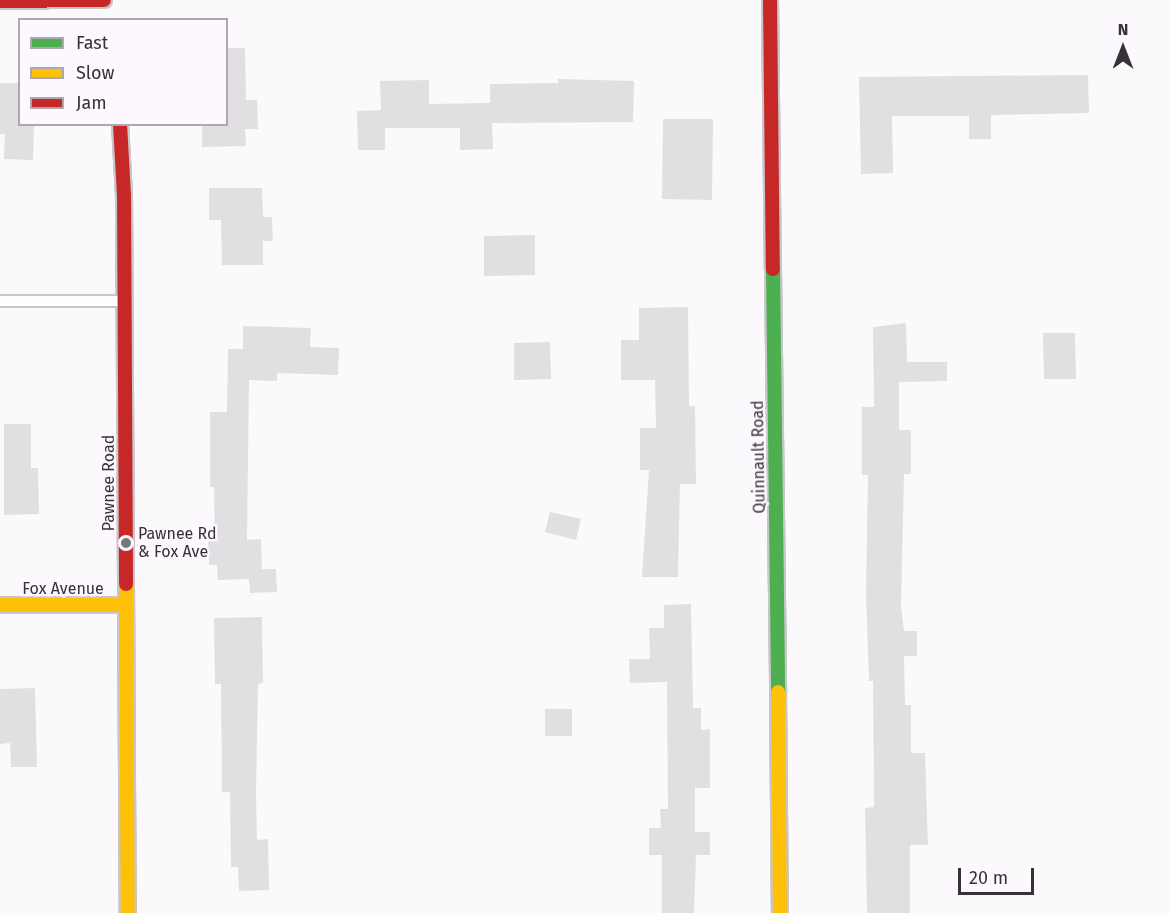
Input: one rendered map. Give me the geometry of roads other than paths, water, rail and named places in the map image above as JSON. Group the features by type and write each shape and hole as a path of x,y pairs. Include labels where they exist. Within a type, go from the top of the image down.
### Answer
{"street":[{"name":"Quinnault Road","path":"770,0 780,913"},
{"path":"0,1 110,3"},
{"name":"Pawnee Road","path":"120,126 125,301 128,913"},
{"name":"Fox Avenue","path":"0,605 126,605"}],"lane":[{"path":"0,301 125,301"}],"place":[{"name":"Pawnee Rd & Fox Ave","path":"126,543"}]}
